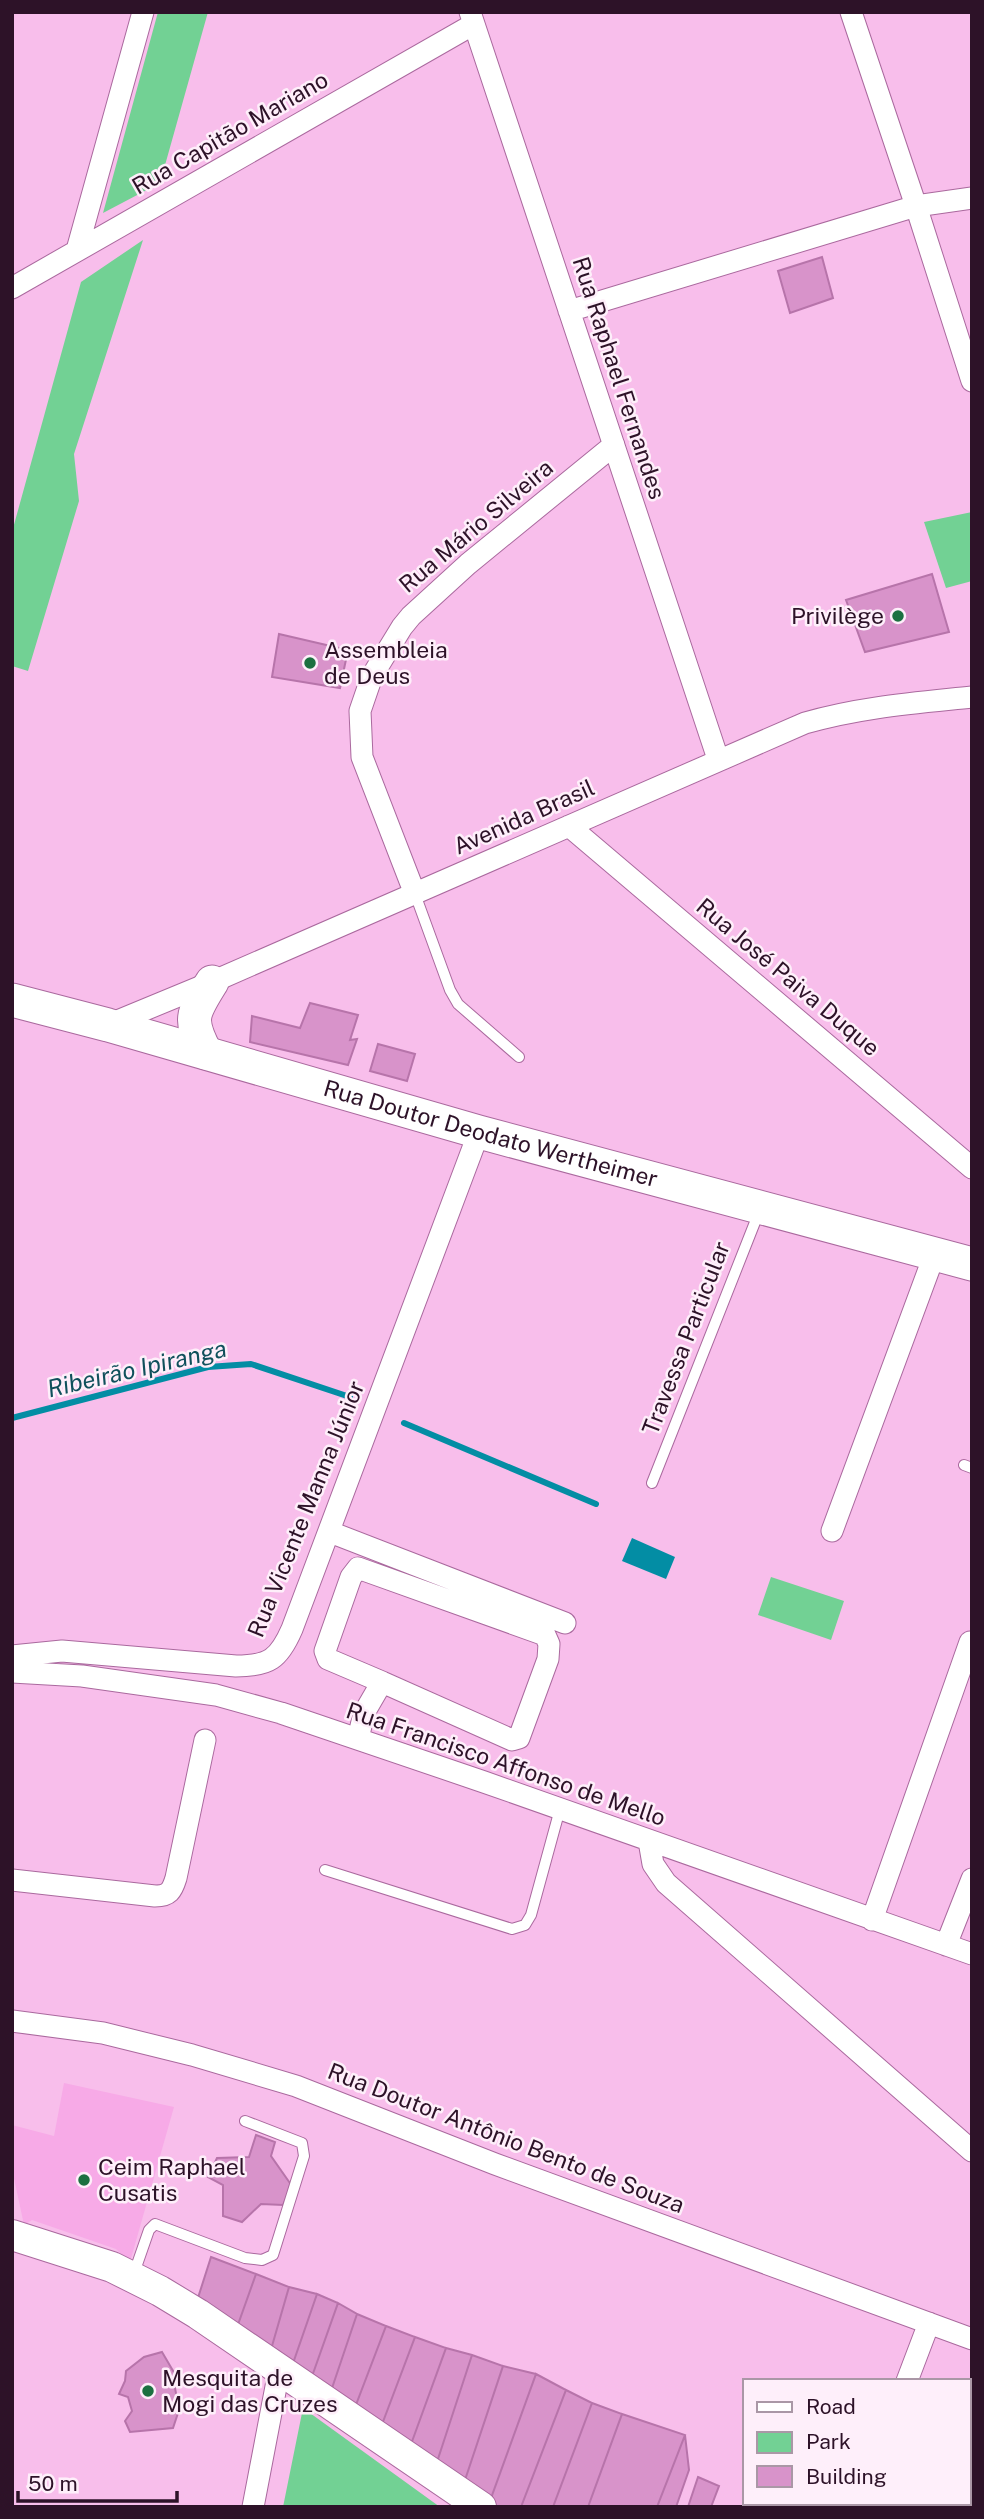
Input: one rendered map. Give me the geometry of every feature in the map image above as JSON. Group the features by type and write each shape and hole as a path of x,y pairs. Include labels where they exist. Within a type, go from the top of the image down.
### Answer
{"main road":[{"path":"206,1053 194,1031 194,1016 212,982"},
{"name":"Rua Doutor Deodato Wertheimer","path":"12,1000 479,1132 972,1264"},
{"path":"12,2235 112,2266 133,2276 198,2314 481,2507"}],"street":[{"path":"77,250 144,12"},
{"path":"851,12 972,381"},
{"name":"Rua Capitão Mariano","path":"12,289 472,18"},
{"name":"Rua Raphael Fernandes","path":"472,18 718,759"},
{"path":"569,311 916,206 972,198"},
{"name":"Rua Mário Silveira","path":"415,894 362,757 360,711 372,676 401,627 411,616 468,564 614,445"},
{"name":"Avenida Brasil","path":"108,1025 805,723 842,712 972,697"},
{"name":"Rua José Paiva Duque","path":"569,826 972,1168"},
{"name":"Rua Vicente Manna Júnior","path":"12,1656 62,1651 236,1666 256,1666 274,1659 285,1646 330,1532 479,1132"},
{"path":"832,1531 935,1253"},
{"path":"330,1532 565,1623"},
{"path":"358,1568 545,1635 549,1643 548,1659 519,1738 512,1740 382,1682 338,1665 328,1659 325,1651 351,1577 358,1568"},
{"path":"872,1920 970,1643"},
{"name":"Rua Francisco Affonso de Mello","path":"12,1672 82,1676 216,1695 281,1713 972,1954"},
{"path":"358,1739 364,1713 382,1682"},
{"path":"12,1880 155,1896 168,1894 173,1889 176,1878 205,1740"},
{"path":"649,1842 653,1864 666,1883 972,2151"},
{"path":"946,1945 972,1879"},
{"name":"Rua Doutor Antônio Bento de Souza","path":"12,2021 103,2033 192,2055 296,2086 495,2164 972,2339"},
{"path":"908,2379 929,2323"},
{"path":"253,2507 279,2371"}],"lane":[{"path":"415,894 450,990 458,1004 519,1057"},
{"name":"Travessa Particular","path":"652,1483 761,1208"},
{"path":"325,1871 512,1929 525,1925 531,1915 560,1809"},
{"path":"133,2276 149,2230 155,2224 245,2258 262,2260 273,2255 304,2156 302,2143 245,2122"}],"shaded area":[{"name":"Ceim Raphael Cusatis","path":"64,2083 174,2107 130,2262 116,2249 32,2220 24,2225 12,2169 12,2125 54,2136"}],"green space":[{"path":"158,12 208,12 160,183 103,213"},
{"path":"143,240 74,454 79,501 28,671 12,666 12,532 81,282"},
{"path":"972,512 972,581 946,588 924,522"},
{"path":"771,1577 844,1601 831,1640 758,1615"},
{"path":"303,2408 440,2507 283,2507"}],"water":[{"path":"632,1538 675,1557 666,1579 622,1561"}],"building":[{"path":"822,257 833,298 790,313 778,271"},
{"name":"Privilège","path":"932,574 949,632 865,652 846,600"},
{"name":"Assembleia de Deus","path":"279,634 348,650 340,688 272,677"},
{"path":"310,1003 358,1015 350,1040 357,1039 348,1065 250,1042 252,1016 300,1028"},
{"path":"378,1044 415,1054 407,1081 370,1071"},
{"path":"256,2135 275,2142 271,2156 292,2186 283,2205 261,2204 242,2222 223,2216 223,2185 208,2177 217,2158 249,2157"},
{"path":"211,2257 256,2274 235,2333 196,2304"},
{"path":"256,2274 289,2287 270,2353 235,2333"},
{"path":"289,2287 317,2294 291,2369 270,2353"},
{"path":"317,2294 338,2303 310,2382 291,2369"},
{"path":"338,2303 357,2314 330,2394 310,2382"},
{"path":"357,2314 386,2326 354,2410 330,2394"},
{"path":"386,2326 415,2337 381,2427 354,2410"},
{"path":"415,2337 446,2348 410,2447 381,2427"},
{"path":"446,2348 472,2355 436,2465 410,2447"},
{"name":"Mesquita de Mogi das Cruzes","path":"162,2352 179,2381 175,2388 179,2410 173,2428 130,2432 125,2421 132,2411 128,2397 119,2394 126,2371 144,2357"},
{"path":"472,2355 503,2366 464,2483 436,2465"},
{"path":"503,2366 536,2374 490,2501 464,2483"},
{"path":"536,2374 566,2390 521,2507 498,2507 490,2501"},
{"path":"566,2390 592,2403 553,2507 521,2507"},
{"path":"592,2403 622,2414 588,2507 553,2507"},
{"path":"622,2414 685,2435 657,2507 588,2507"},
{"path":"685,2435 689,2470 676,2507 657,2507"},
{"path":"698,2477 719,2486 711,2507 688,2507"},
{"path":"794,2505 818,2505 817,2507"}],"waterway":[{"name":"Ribeirão Ipiranga","path":"12,1418 208,1367 251,1364 350,1397"},
{"path":"404,1423 596,1504"}],"place":[{"name":"Privilège","path":"898,616"},
{"name":"Assembleia de Deus","path":"310,663"},
{"name":"Ceim Raphael Cusatis","path":"84,2180"},
{"name":"Mesquita de Mogi das Cruzes","path":"148,2391"}]}
